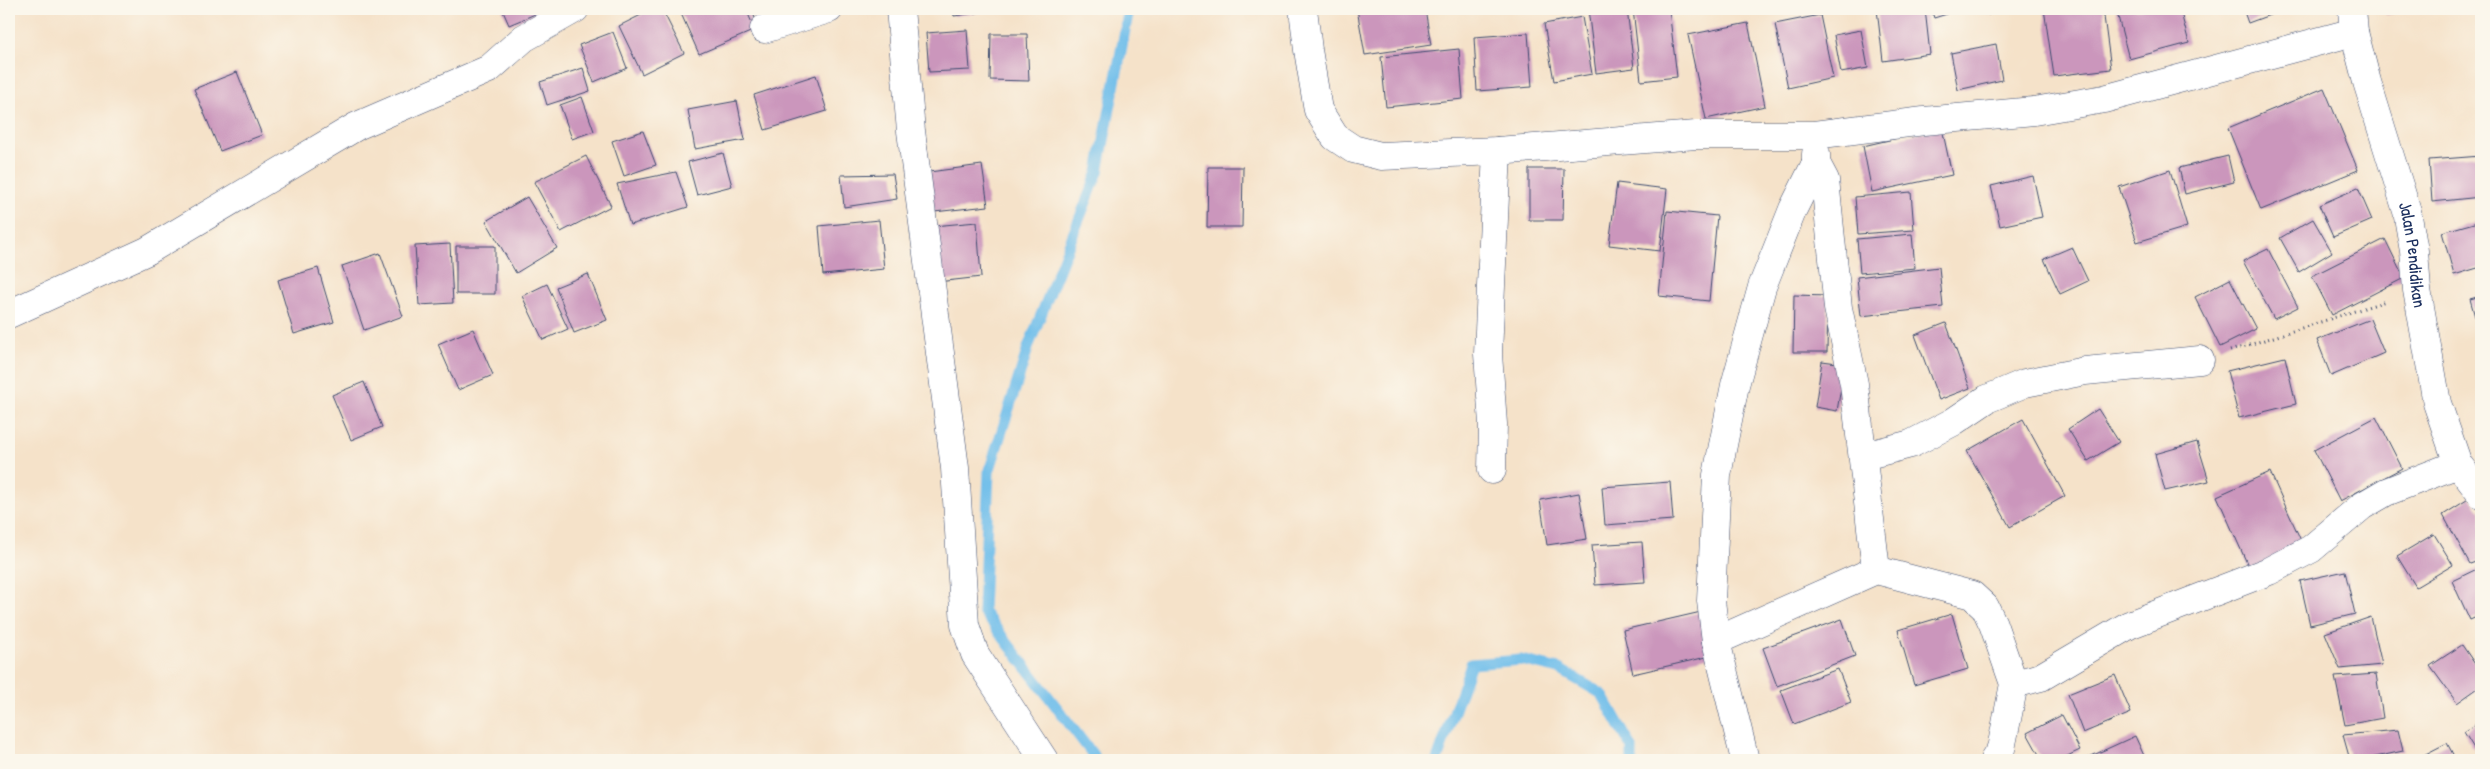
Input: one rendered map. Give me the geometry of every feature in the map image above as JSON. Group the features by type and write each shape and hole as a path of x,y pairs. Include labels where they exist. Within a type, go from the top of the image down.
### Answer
{"street":[{"path":"9,314 146,251 357,126 489,69 524,38 575,9"},
{"path":"764,29 829,9"},
{"path":"900,9 911,131 955,468 965,625 975,654 1044,760"},
{"path":"1303,9 1318,110 1335,137 1353,149 1381,156 1497,151 1696,135 1814,135 1924,121 2034,111 2104,99 2353,21"},
{"name":"Jalan Pendidikan","path":"2353,21 2367,82 2407,211 2414,251 2417,290 2437,403 2458,464 2481,494"},
{"path":"1814,135 1816,163 1825,180 1838,308 1854,384 1876,570"},
{"path":"1492,470 1492,424 1488,354 1497,151"},
{"path":"1744,760 1716,641 1711,600 1717,475 1734,385 1762,287 1792,209 1816,163"},
{"path":"1864,456 1911,444 1953,422 1987,399 2025,382 2084,371 2200,360"},
{"path":"2014,684 2041,677 2129,625 2269,571 2311,549 2362,506 2386,492 2458,464"},
{"path":"1716,641 1876,570 1972,596 1985,607 2014,684 2001,749 1994,760"}],"path":[{"path":"2200,360 2417,290"}],"building":[{"path":"502,9 547,9 509,25"},
{"path":"653,9 662,9 684,53 642,74 619,26"},
{"path":"679,9 746,9 755,30 699,54"},
{"path":"752,9 792,9 757,25"},
{"path":"953,9 995,9 996,10 954,16"},
{"path":"1357,9 1425,9 1431,45 1365,55"},
{"path":"1588,9 1627,9 1634,68 1596,73"},
{"path":"1633,9 1669,9 1677,77 1641,81"},
{"path":"1877,9 1925,9 1930,54 1883,61"},
{"path":"1931,9 1963,9 1934,18"},
{"path":"1986,9 2007,9 1988,15"},
{"path":"2044,9 2103,9 2111,69 2054,76"},
{"path":"2116,9 2180,9 2189,43 2129,59"},
{"path":"2243,9 2286,9 2248,23"},
{"path":"2385,9 2410,9 2410,10 2386,15"},
{"path":"1820,15 1833,78 1788,88 1775,24"},
{"path":"1582,17 1592,74 1554,81 1544,24"},
{"path":"1748,23 1765,106 1706,119 1688,35"},
{"path":"967,30 970,70 929,72 926,33"},
{"path":"1861,30 1868,68 1841,73 1834,35"},
{"path":"613,32 627,68 594,82 579,45"},
{"path":"1528,33 1532,87 1477,91 1474,37"},
{"path":"991,34 1027,34 1029,81 990,80"},
{"path":"1996,44 2002,80 1958,90 1951,53"},
{"path":"1459,49 1463,99 1386,107 1381,57"},
{"path":"583,68 590,91 547,105 540,82"},
{"path":"237,72 262,135 220,151 194,89"},
{"path":"816,75 827,111 765,130 754,95"},
{"path":"2324,88 2358,170 2261,210 2228,128"},
{"path":"582,97 594,131 572,139 560,105"},
{"path":"737,101 745,140 695,149 688,110"},
{"path":"1942,128 1952,175 1872,192 1863,146"},
{"path":"643,131 656,165 624,176 612,141"},
{"path":"723,153 732,186 697,195 688,162"},
{"path":"586,156 611,206 561,232 534,182"},
{"path":"2228,156 2234,182 2185,194 2179,168"},
{"path":"2481,156 2481,197 2432,202 2429,160"},
{"path":"982,165 988,206 934,212 929,172"},
{"path":"1208,167 1243,167 1242,227 1207,227"},
{"path":"1529,169 1564,169 1563,220 1529,220"},
{"path":"2170,170 2187,227 2137,242 2119,187"},
{"path":"676,172 688,207 630,225 617,184"},
{"path":"893,174 897,199 844,207 841,175"},
{"path":"2033,176 2042,217 2000,226 1991,186"},
{"path":"1617,183 1667,189 1660,251 1609,245"},
{"path":"2358,188 2372,220 2333,237 2319,205"},
{"path":"1911,192 1914,230 1858,234 1855,197"},
{"path":"527,197 557,248 516,273 486,221"},
{"path":"1667,211 1717,216 1709,301 1659,296"},
{"path":"2313,219 2332,252 2299,272 2280,238"},
{"path":"879,220 884,269 823,275 819,226"},
{"path":"2481,221 2481,267 2454,275 2442,232"},
{"path":"977,222 981,277 937,282 933,226"},
{"path":"1912,234 1915,268 1860,273 1857,239"},
{"path":"2385,239 2404,278 2332,315 2312,276"},
{"path":"450,244 453,303 419,305 415,246"},
{"path":"456,246 495,246 495,294 456,294"},
{"path":"2072,247 2088,281 2060,294 2044,259"},
{"path":"2268,249 2298,307 2274,319 2243,261"},
{"path":"380,253 403,316 364,330 342,266"},
{"path":"1939,267 1943,307 1861,316 1857,277"},
{"path":"318,268 334,322 294,334 278,280"},
{"path":"588,274 607,320 574,333 556,287"},
{"path":"2230,279 2256,329 2220,347 2195,297"},
{"path":"547,284 568,329 543,340 522,296"},
{"path":"1794,295 1828,296 1827,352 1793,352"},
{"path":"2481,296 2481,338 2470,299"},
{"path":"2370,319 2384,353 2331,376 2317,340"},
{"path":"1946,323 1970,388 1939,400 1915,335"},
{"path":"473,329 493,375 458,390 438,344"},
{"path":"2285,357 2296,404 2239,418 2227,371"},
{"path":"1822,361 1845,364 1837,411 1815,407"},
{"path":"364,382 382,427 351,440 332,395"},
{"path":"2098,409 2119,442 2088,461 2068,429"},
{"path":"2376,417 2402,468 2340,501 2314,450"},
{"path":"2023,419 2065,496 2010,527 1967,451"},
{"path":"2197,442 2209,481 2165,491 2155,454"},
{"path":"2270,472 2303,545 2250,570 2217,496"},
{"path":"1670,482 1673,520 1605,525 1602,487"},
{"path":"1579,493 1587,539 1547,545 1540,500"},
{"path":"2470,498 2481,512 2481,560 2470,564 2443,515"},
{"path":"2434,534 2453,565 2416,587 2397,556"},
{"path":"1642,542 1645,582 1595,585 1592,545"},
{"path":"2481,567 2481,615 2470,620 2452,581"},
{"path":"2345,571 2355,614 2310,625 2300,581"},
{"path":"1701,612 1711,656 1633,674 1623,630"},
{"path":"1952,614 1968,669 1914,685 1898,630"},
{"path":"2371,617 2382,665 2340,669 2325,633"},
{"path":"1842,619 1855,656 1777,686 1763,648"},
{"path":"2462,645 2481,673 2481,686 2457,703 2430,666"},
{"path":"1838,669 1851,702 1794,724 1781,690"},
{"path":"2376,674 2383,718 2345,725 2335,677"},
{"path":"2115,675 2131,713 2083,733 2068,694"},
{"path":"2062,715 2080,750 2059,760 2042,760 2027,733"},
{"path":"2481,721 2481,760 2464,732"},
{"path":"2398,730 2403,751 2362,760 2350,760 2343,735"},
{"path":"2135,736 2146,760 2089,760 2087,758"},
{"path":"2447,743 2456,760 2414,760"}],"waterway":[{"path":"1097,760 983,611 989,472 1029,345 1098,172 1129,9"},
{"path":"1437,760 1471,664 1521,660 1559,669 1602,694 1632,748 1632,760"}]}
